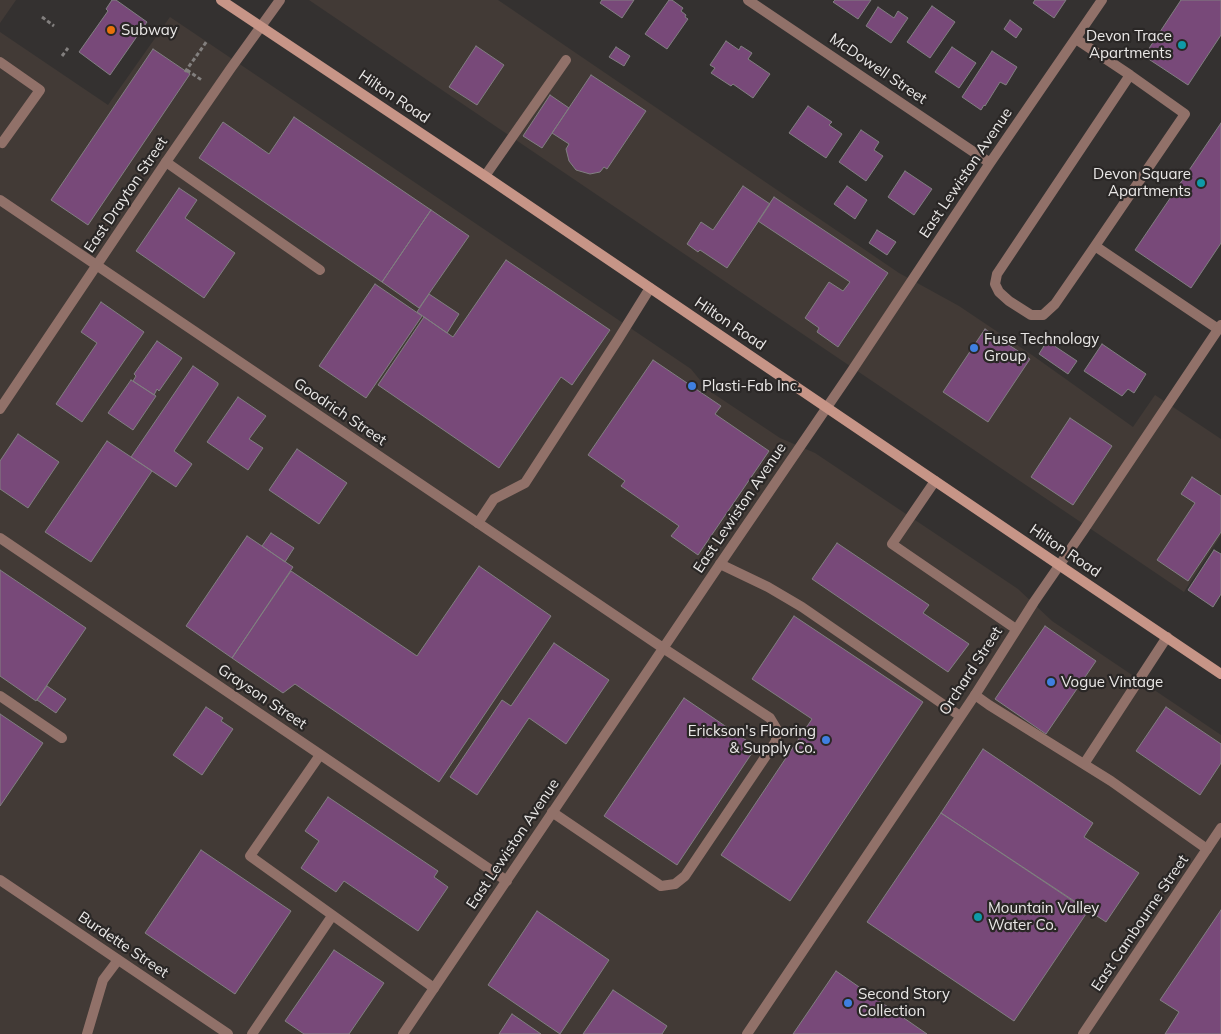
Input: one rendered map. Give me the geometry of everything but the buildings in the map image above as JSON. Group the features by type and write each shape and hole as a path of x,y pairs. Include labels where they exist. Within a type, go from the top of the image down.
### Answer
{"street":[{"name":"Hilton Road","path":"221,0 485,176 1221,674"},
{"name":"East Drayton Street","path":"0,409 166,162 280,0"},
{"name":"McDowell Street","path":"748,0 990,163"},
{"name":"East Lewiston Avenue","path":"403,1034 1102,0"},
{"path":"1076,38 1130,75 1185,114 1054,304 1043,315 1031,315 999,292 995,284 996,274 1130,75"},
{"path":"485,176 566,60"},
{"path":"0,62 40,90 2,143 0,142"},
{"path":"166,162 320,270"},
{"name":"Goodrich Street","path":"0,200 663,648 770,718 776,728 776,741 685,876 675,884 661,886 552,812"},
{"path":"1095,246 1219,327"},
{"path":"478,523 494,499 525,483 650,288"},
{"name":"Orchard Street","path":"747,1034 1219,327"},
{"path":"936,481 892,544 1016,629"},
{"name":"Grayson Street","path":"0,538 507,882"},
{"path":"720,564 768,587 802,607 960,716"},
{"path":"1084,764 1167,637"},
{"path":"975,695 1119,787 1207,849"},
{"path":"0,696 62,738"},
{"path":"320,755 250,856 434,988"},
{"name":"East Cambourne Street","path":"1083,1034 1221,828"},
{"name":"Burdette Street","path":"0,880 228,1034"},
{"path":"252,1034 332,916"},
{"path":"87,1034 104,980 118,960"}],"path":[{"path":"42,17 54,26"},
{"path":"205,82 186,71 207,41"},
{"path":"62,56 68,48"}],"shaded area":[{"path":"0,0 16,0 0,23"},
{"path":"309,0 498,0 899,273 959,306 1032,355 1133,427 1155,395 1221,439 1221,535 1184,592"},
{"path":"170,17 691,369 708,390 780,438 815,453 1018,589 1052,621 1221,735 1221,1034 0,1034 0,32 108,105"}],"place":[{"name":"Subway","path":"111,30"},
{"name":"Devon Trace Apartments","path":"1182,45"},
{"name":"Devon Square Apartments","path":"1201,183"},
{"name":"Fuse Technology Group","path":"974,348"},
{"name":"Plasti-Fab Inc.","path":"692,386"},
{"name":"Vogue Vintage","path":"1051,682"},
{"name":"Erickson's Flooring & Supply Co.","path":"826,740"},
{"name":"Mountain Valley Water Co.","path":"978,917"},
{"name":"Second Story Collection","path":"848,1003"}]}
